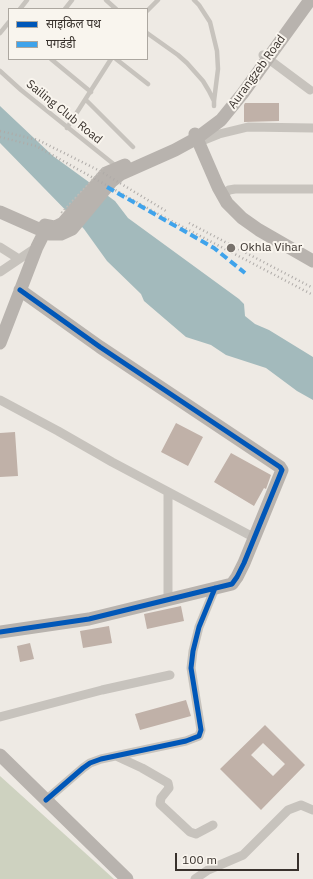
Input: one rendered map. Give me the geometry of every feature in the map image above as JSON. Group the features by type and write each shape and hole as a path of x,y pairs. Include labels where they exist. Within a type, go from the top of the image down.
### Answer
{"street":[{"name":"Aurangzeb Road","path":"303,12 304,0"},
{"name":"Aurangzeb Road","path":"156,155 197,138 303,12 310,0"},
{"path":"266,57 310,90"},
{"path":"313,128 248,127 197,138 222,196 242,218 258,230 313,261"},
{"path":"101,186 106,173 156,155"},
{"path":"0,205 48,226 58,226 66,221 101,186 111,182 122,174 156,155"},
{"path":"222,196 229,190 235,189 313,189"},
{"path":"0,212 56,235 67,232 66,221"},
{"path":"0,342 44,231"},
{"path":"0,247 19,259"},
{"path":"0,272 37,247"},
{"path":"0,632 89,619 228,585 234,581 244,562 281,471 281,468 100,347 20,290"},
{"path":"0,400 255,538"},
{"path":"168,492 168,600"},
{"path":"46,800 82,768 101,759 186,741 199,736 201,730 191,668 193,651 199,627 215,588"},
{"path":"0,717 102,690 170,675"},
{"path":"0,755 127,879"},
{"path":"116,756 142,768 168,783 169,788 161,798 160,804 190,832 193,834 199,833 213,825"},
{"path":"195,879 208,870 243,854 288,810 302,805 313,810"}],"lane":[{"path":"21,8 27,0"},
{"path":"66,8 72,0"},
{"path":"106,0 115,8"},
{"path":"148,10 158,0"},
{"path":"148,34 187,63 210,91 214,104 218,69 217,50 210,22 194,0"},
{"path":"0,33 8,23"},
{"path":"52,60 91,92"},
{"path":"67,128 110,60"},
{"path":"117,60 148,84"},
{"name":"Sailing Club Road","path":"0,70 21,90 117,168"},
{"path":"86,100 133,148"}],"path":[{"path":"66,221 104,167"}],"green space":[{"path":"0,776 114,879 0,879"}],"water":[{"path":"0,106 53,156 115,201 128,218 239,299 244,304 245,316 255,324 269,330 313,357 313,400 297,391 266,368 226,355 211,345 186,337 144,301 141,294 107,261 84,229 0,143"}],"building":[{"path":"245,103 279,103 279,121 244,122"},
{"path":"176,423 203,437 188,466 161,452"},
{"path":"15,432 18,476 0,477 0,433"},
{"path":"231,453 271,475 266,489 264,488 254,506 214,482"},
{"path":"181,606 184,621 147,629 144,614"},
{"path":"109,626 112,643 83,648 80,631"},
{"path":"30,643 34,659 20,662 17,646"},
{"path":"186,700 191,716 140,730 135,714"},
{"path":"265,725 305,765 261,810 220,769","holes":["263,743 285,764 273,776 251,755"]}],"railway":[{"path":"0,131 38,140 100,171 166,211"},
{"path":"0,137 36,146 160,215 313,295"},
{"path":"189,223 313,288"}],"marked path":[{"path":"107,187 214,248 245,273"}],"cycle path":[{"path":"0,632 89,619 232,584 244,563 282,470 280,467 100,347 20,290"},
{"path":"46,800 90,763 101,759 186,741 199,736 201,730 191,668 193,651 199,627 215,588"}],"place":[{"name":"Okhla Vihar","path":"231,248"}]}
